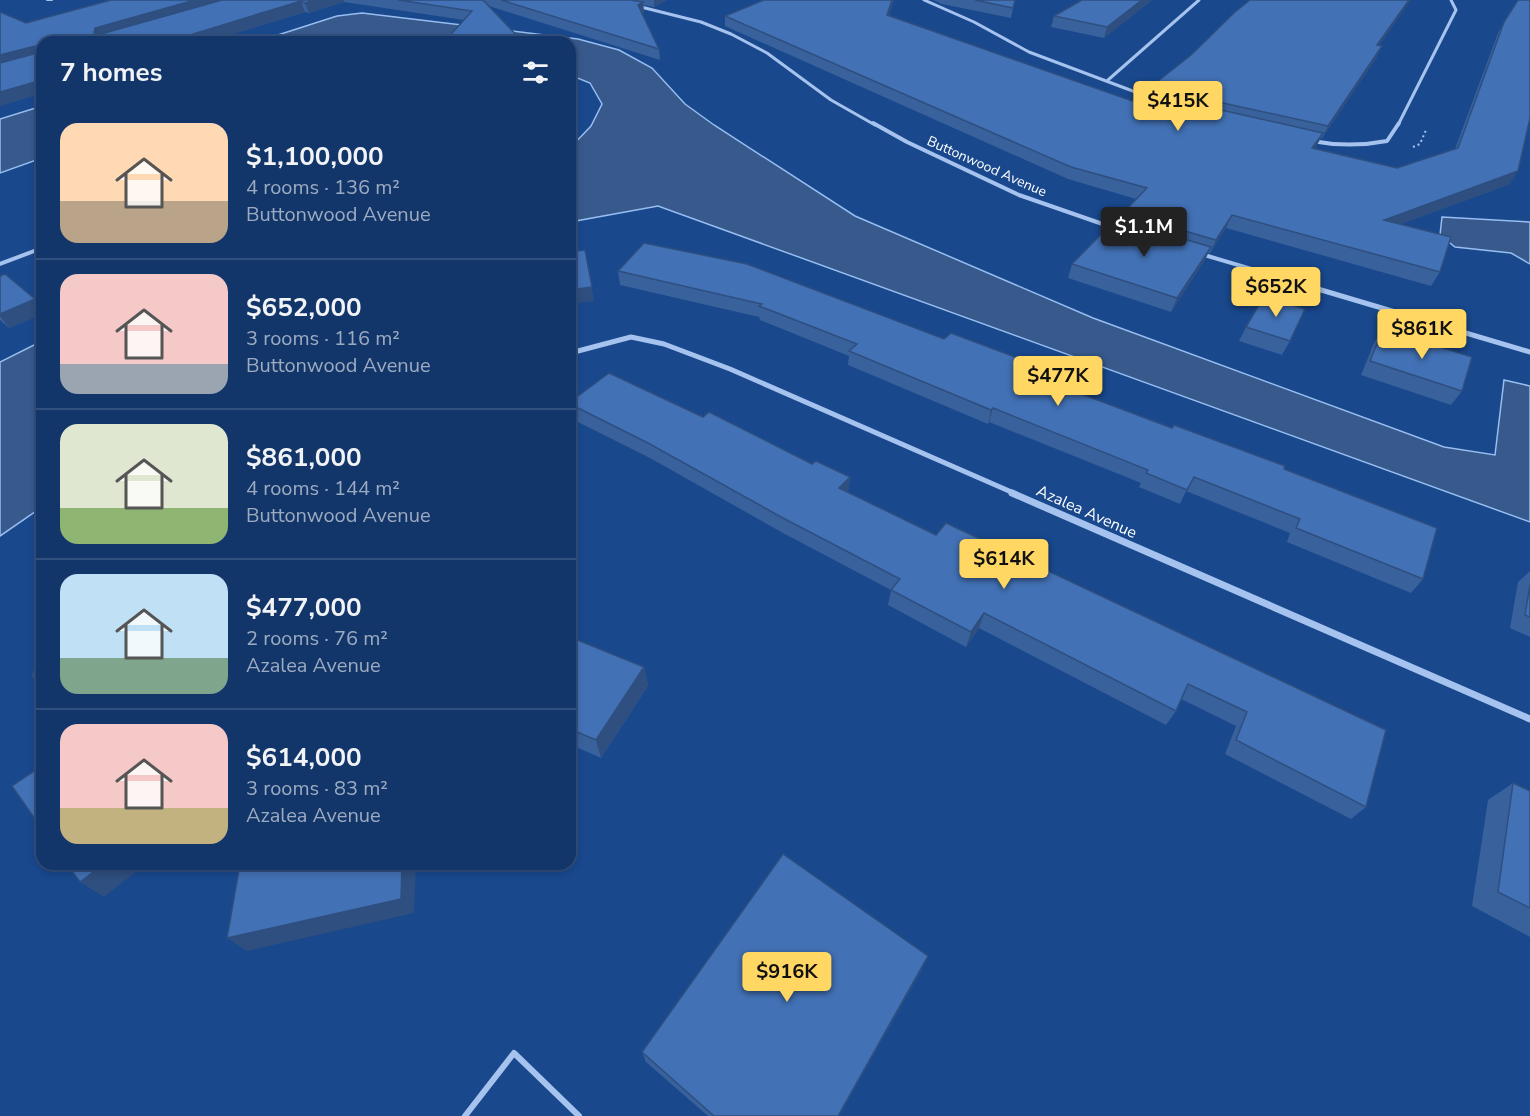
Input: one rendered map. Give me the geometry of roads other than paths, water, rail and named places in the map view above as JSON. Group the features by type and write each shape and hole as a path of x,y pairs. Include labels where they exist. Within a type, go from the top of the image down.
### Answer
{"street":[{"path":"924,0 974,22 1029,52 1108,80 1152,99"},
{"path":"1108,80 1199,0"},
{"path":"1305,139 1339,146 1361,147 1388,141 1400,122 1456,10 1451,0"},
{"name":"Buttonwood Avenue","path":"630,5 701,22 731,34 767,53 831,100 907,142 1019,195 1123,231"},
{"path":"0,264 36,250"},
{"path":"1200,254 1530,352"},
{"name":"Azalea Avenue","path":"576,352 631,337 664,344 729,369 1530,719"}],"lane":[{"path":"46,0 52,0"},
{"path":"465,1116 514,1053 579,1116"}],"water":[{"path":"362,13 553,36 275,36 337,16"},
{"path":"576,39 619,50 652,68 685,104 855,216 1093,318 1444,447 1495,455 1504,380 1530,386 1530,522 658,206 576,221 576,142 591,126 602,104 590,83 576,77"},
{"path":"36,108 36,160 0,173 0,119"},
{"path":"1442,217 1530,222 1530,264 1511,253 1455,247 1440,235"},
{"path":"36,344 36,511 0,536 0,362"}]}
